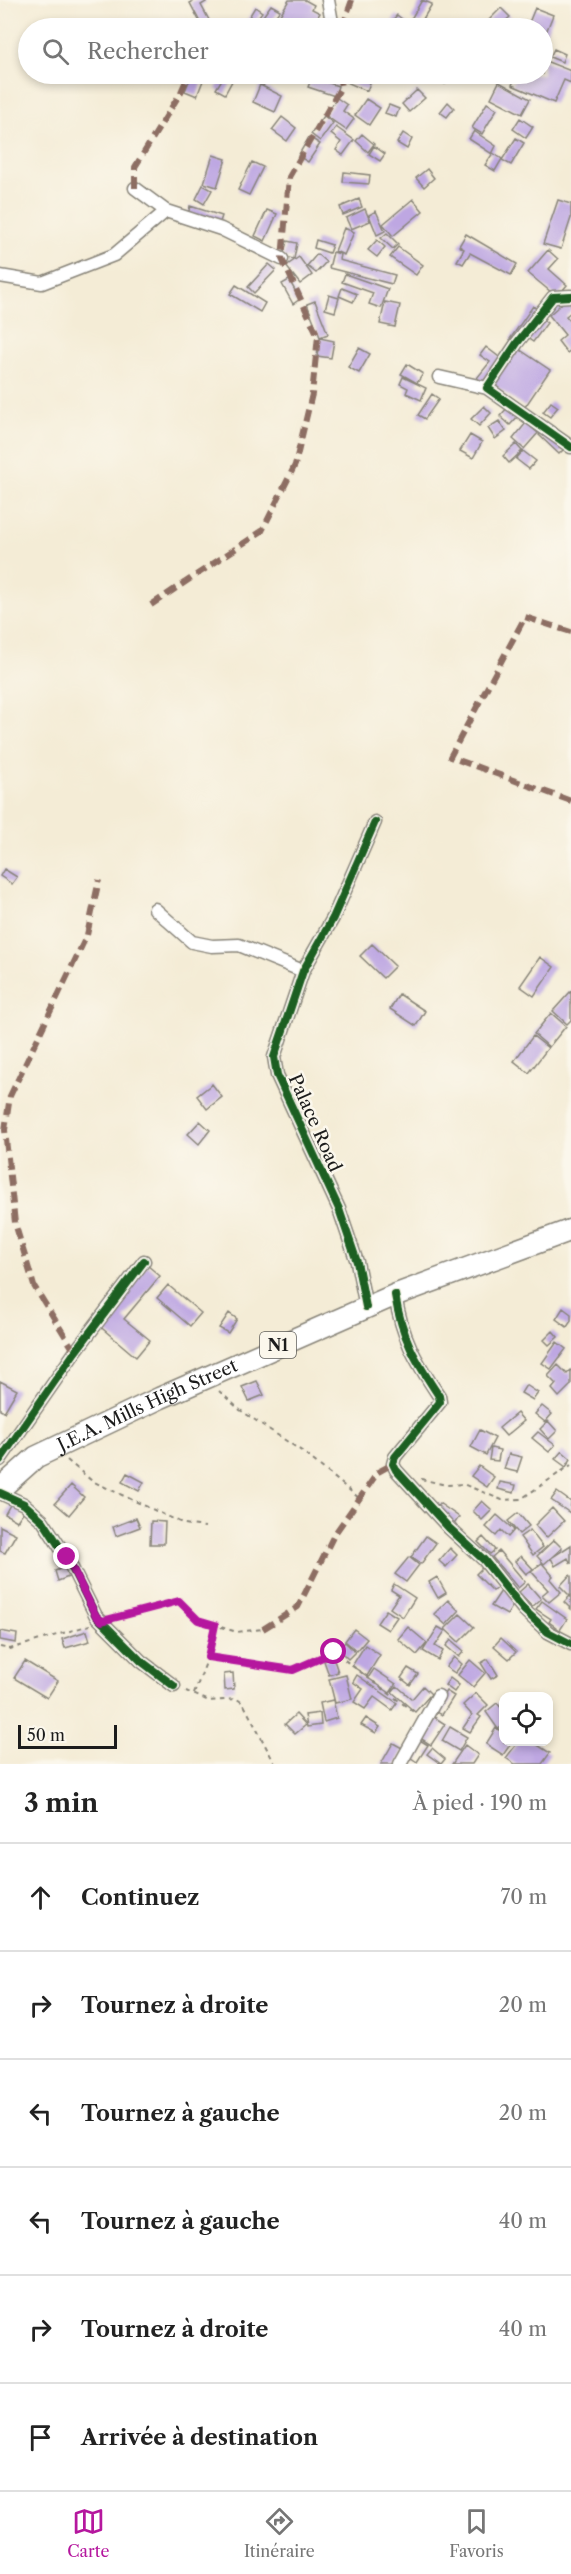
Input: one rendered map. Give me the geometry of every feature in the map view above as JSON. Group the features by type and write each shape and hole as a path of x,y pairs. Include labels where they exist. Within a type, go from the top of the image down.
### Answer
{"highway":[{"name":"J.E.A. Mills High Street","path":"0,1491 36,1457 160,1398 395,1295 571,1230"}],"street":[{"path":"328,0 331,18"},
{"path":"135,188 166,211 221,229 282,259"},
{"path":"0,276 42,283 114,255 166,211"},
{"path":"487,388 553,297 571,296"},
{"path":"438,377 487,388 571,447"},
{"name":"Palace Road","path":"366,1307 357,1262 339,1209 277,1076 274,1057 303,970 333,918 375,822"},
{"path":"155,909 192,942 212,946 239,945 303,970"},
{"path":"0,1460 75,1352 144,1262"},
{"path":"395,1295 403,1335 411,1353 440,1396 436,1409 395,1457 393,1464 449,1528 484,1560 524,1610 548,1632 571,1644"},
{"path":"0,1491 24,1504 43,1521 67,1557 96,1616 141,1661 174,1686"},
{"path":"400,1764 438,1696"}],"path":[{"path":"217,1389 240,1410 303,1452 359,1498"},
{"path":"67,1460 92,1481 184,1524 206,1527"},
{"path":"401,1474 446,1485 463,1484 502,1500 521,1499 571,1465"},
{"path":"0,1647 10,1649 179,1601 198,1620 237,1632 263,1629"},
{"path":"194,1695 208,1657 215,1625"},
{"path":"208,1657 293,1670 334,1652 424,1720"},
{"path":"174,1686 209,1701 237,1700 243,1703 275,1764"}],"building":[{"path":"195,0 205,0 206,2 201,5 208,18 198,18 190,3"},
{"path":"289,0 305,0 314,5 312,9 320,13 317,18 285,18 280,15"},
{"path":"422,0 432,4 424,18 412,18"},
{"path":"271,5 280,10 274,18 262,18"},
{"path":"255,7 262,12 258,18 248,18"},
{"path":"501,8 510,17 509,18 491,18"},
{"path":"535,8 553,15 552,18 531,18"},
{"path":"554,49 565,54 562,62 553,58"},
{"path":"553,64 571,71 571,83 564,80 554,103 512,85 553,84"},
{"path":"188,84 202,84 197,96 185,91"},
{"path":"219,84 230,84 225,94 216,89"},
{"path":"309,84 338,86 335,96 308,87"},
{"path":"351,84 370,84 367,91"},
{"path":"498,84 503,84 530,99 522,114 491,98"},
{"path":"260,85 282,96 275,112 253,102"},
{"path":"417,90 425,98 409,112 402,104"},
{"path":"337,98 347,105 343,111 354,119 346,130 325,115"},
{"path":"366,99 380,108 369,125 355,115"},
{"path":"448,102 454,108 447,117 440,112"},
{"path":"487,103 497,109 482,134 472,128"},
{"path":"389,105 399,109 396,117 385,113"},
{"path":"324,116 333,123 320,141 311,134"},
{"path":"282,117 296,128 287,141 272,130"},
{"path":"520,118 533,127 526,138 513,129"},
{"path":"336,127 354,140 343,155 336,150 341,142 331,134"},
{"path":"474,131 496,146 492,154 469,139"},
{"path":"403,133 412,139 407,149 397,143"},
{"path":"362,134 374,144 368,152 356,141"},
{"path":"309,137 320,144 308,162 298,156"},
{"path":"516,138 524,143 511,165 502,160"},
{"path":"374,146 385,154 380,161 369,154"},
{"path":"493,153 502,159 495,171 485,165"},
{"path":"213,155 226,159 217,187 204,183"},
{"path":"252,162 263,167 249,195 238,190"},
{"path":"427,169 434,178 424,187 416,178"},
{"path":"344,172 370,175 369,184 343,182"},
{"path":"203,185 212,190 204,204 196,199"},
{"path":"359,199 362,207 343,215 340,207"},
{"path":"413,199 423,211 393,236 383,224"},
{"path":"558,200 571,204 571,218 561,249 543,244"},
{"path":"190,206 222,216 219,225 188,216"},
{"path":"365,209 370,221 351,229 346,218"},
{"path":"267,210 277,214 265,241 255,236"},
{"path":"376,211 385,231 377,235 369,215"},
{"path":"344,228 354,232 344,255 335,251"},
{"path":"387,233 398,244 393,249 381,238"},
{"path":"466,234 517,264 511,275 470,253 463,264 457,261 464,249 459,246"},
{"path":"316,240 332,245 329,253 314,248"},
{"path":"377,240 385,247 377,257 368,250"},
{"path":"287,241 297,243 294,259 283,257"},
{"path":"398,247 423,265 416,275 390,257"},
{"path":"548,250 558,259 549,269 567,285 557,297 528,273"},
{"path":"333,252 340,254 339,260 395,275 392,284 329,268"},
{"path":"317,254 326,262 316,273 307,266"},
{"path":"299,257 312,275 300,284 286,266"},
{"path":"269,264 276,270 254,293 248,287"},
{"path":"345,274 388,289 381,308 369,304 373,293 342,282"},
{"path":"289,280 300,299 293,304 282,284"},
{"path":"236,285 265,303 260,312 230,294"},
{"path":"342,288 357,294 353,302 339,296"},
{"path":"329,295 339,298 335,312 325,309"},
{"path":"568,298 571,302 571,312 566,316 571,322 571,350 567,353 558,341 565,335 549,315"},
{"path":"315,301 328,334 320,337 307,304"},
{"path":"385,302 400,305 395,327 380,324"},
{"path":"533,306 540,311 517,344 510,339"},
{"path":"539,317 547,323 533,342 526,337"},
{"path":"320,338 334,341 331,358 317,356"},
{"path":"486,347 503,360 485,384 477,378 490,362 480,355"},
{"path":"516,347 550,370 525,407 491,383"},
{"path":"359,348 370,354 359,373 348,367"},
{"path":"407,364 423,374 417,383 401,374"},
{"path":"403,377 426,388 421,400 406,393 408,388 400,384"},
{"path":"432,394 439,399 425,419 418,415"},
{"path":"551,402 558,407 550,417 543,412"},
{"path":"484,406 491,413 479,426 471,419"},
{"path":"509,406 519,415 510,425 500,416"},
{"path":"499,421 506,431 495,439 488,428"},
{"path":"526,423 538,433 524,449 513,439"},
{"path":"546,428 566,447 559,454 539,435"},
{"path":"470,435 482,442 473,458 460,451"},
{"path":"516,444 522,451 509,463 503,456"},
{"path":"523,451 536,461 529,469 516,459"},
{"path":"4,869 17,877 12,884 0,876"},
{"path":"372,944 395,966 383,978 360,956"},
{"path":"540,957 554,967 534,996 520,986"},
{"path":"571,991 571,1020 567,1024 553,1011"},
{"path":"399,994 425,1011 416,1026 390,1009"},
{"path":"551,1013 566,1026 549,1047 534,1034"},
{"path":"533,1036 548,1048 529,1073 514,1061"},
{"path":"212,1084 222,1097 207,1109 197,1096"},
{"path":"200,1121 210,1130 199,1144 188,1134"},
{"path":"147,1265 160,1276 124,1319 150,1340 136,1357 97,1324"},
{"path":"168,1285 201,1313 190,1326 157,1298"},
{"path":"563,1308 571,1314 571,1321 567,1327 556,1319"},
{"path":"229,1313 237,1319 228,1333 219,1328"},
{"path":"553,1331 558,1337 549,1345 544,1340"},
{"path":"557,1342 566,1349 551,1369 542,1363"},
{"path":"558,1365 567,1374 571,1370 571,1385 559,1397 552,1389 556,1384 548,1376"},
{"path":"0,1381 17,1390 4,1412 0,1410"},
{"path":"257,1381 264,1395 249,1401 242,1387"},
{"path":"526,1385 538,1393 533,1400 521,1393"},
{"path":"542,1406 552,1414 545,1422 535,1414"},
{"path":"517,1413 524,1421 506,1436 499,1428"},
{"path":"548,1421 557,1431 549,1439 540,1429"},
{"path":"480,1430 495,1438 486,1455 471,1447"},
{"path":"538,1432 555,1445 549,1452 532,1438"},
{"path":"491,1448 500,1450 498,1461 489,1460"},
{"path":"562,1451 571,1459 566,1467 555,1459"},
{"path":"509,1454 522,1457 517,1472 504,1469"},
{"path":"479,1466 494,1477 487,1487 471,1476"},
{"path":"127,1473 144,1482 139,1491 122,1482"},
{"path":"500,1482 516,1485 514,1493 498,1489"},
{"path":"71,1485 84,1497 69,1515 55,1503"},
{"path":"557,1492 571,1502 570,1513 551,1500"},
{"path":"482,1501 492,1510 482,1520 473,1511"},
{"path":"11,1503 24,1511 17,1521 5,1514"},
{"path":"439,1503 459,1517 453,1526 433,1512"},
{"path":"552,1508 564,1521 546,1538 535,1525"},
{"path":"518,1513 529,1526 519,1534 508,1521"},
{"path":"497,1515 514,1530 508,1537 501,1530 496,1536 486,1527"},
{"path":"136,1518 140,1527 116,1536 113,1527"},
{"path":"151,1521 165,1522 164,1544 150,1544"},
{"path":"0,1526 16,1534 5,1553 0,1551"},
{"path":"530,1530 543,1547 533,1555 520,1537"},
{"path":"426,1536 436,1543 421,1564 411,1557"},
{"path":"483,1537 495,1550 490,1554 478,1542"},
{"path":"554,1540 562,1548 544,1564 537,1556"},
{"path":"571,1545 571,1564 568,1558 555,1566 551,1558"},
{"path":"450,1548 457,1555 446,1567 439,1561"},
{"path":"499,1551 525,1582 518,1588 492,1557"},
{"path":"521,1556 533,1569 526,1574 515,1561"},
{"path":"409,1557 419,1565 406,1582 395,1574"},
{"path":"542,1563 553,1576 550,1579 561,1592 549,1602 542,1595 548,1590 531,1571"},
{"path":"68,1566 71,1576 58,1581 55,1571"},
{"path":"483,1567 500,1585 493,1591 476,1574"},
{"path":"570,1575 571,1609 564,1602 570,1596 560,1586"},
{"path":"437,1577 446,1593 438,1598 429,1582"},
{"path":"394,1584 415,1598 403,1617 390,1608 399,1595 391,1590"},
{"path":"528,1584 541,1599 532,1607 519,1592"},
{"path":"503,1588 518,1597 507,1615 491,1606"},
{"path":"448,1600 459,1611 446,1625 434,1614"},
{"path":"542,1601 567,1619 560,1630 549,1622 551,1619 536,1609"},
{"path":"386,1610 397,1617 388,1630 377,1623"},
{"path":"460,1614 474,1627 459,1642 445,1629"},
{"path":"408,1627 427,1643 417,1655 398,1639"},
{"path":"438,1627 445,1631 435,1646 443,1651 438,1660 423,1651"},
{"path":"354,1629 367,1639 357,1651 345,1641"},
{"path":"0,1631 17,1634 16,1643 0,1640"},
{"path":"87,1631 90,1641 65,1648 62,1639"},
{"path":"501,1638 516,1652 509,1659 494,1646"},
{"path":"451,1640 464,1651 459,1657 446,1646"},
{"path":"345,1642 355,1652 348,1659 338,1649"},
{"path":"365,1645 380,1655 367,1676 352,1666"},
{"path":"333,1657 338,1672 329,1675 324,1661"},
{"path":"454,1657 462,1664 455,1673 446,1667"},
{"path":"488,1659 498,1675 491,1679 481,1663"},
{"path":"470,1660 485,1673 473,1687 458,1675"},
{"path":"25,1661 58,1681 47,1698 14,1678"},
{"path":"408,1668 418,1674 410,1685 401,1678"},
{"path":"374,1669 396,1684 390,1693 368,1678"},
{"path":"233,1673 234,1689 225,1690 224,1674"},
{"path":"346,1675 352,1699 335,1703 329,1679"},
{"path":"357,1675 397,1703 392,1710 374,1697 365,1709 354,1702 363,1689 353,1682"},
{"path":"450,1678 459,1685 454,1692 445,1685"},
{"path":"397,1686 412,1699 423,1686 431,1694 415,1712 392,1692"},
{"path":"446,1691 454,1696 442,1715 434,1710"},
{"path":"476,1693 488,1705 478,1715 481,1717 470,1732 463,1728 472,1715 463,1705"},
{"path":"333,1700 337,1718 324,1722 320,1703"},
{"path":"497,1703 499,1705 499,1728 498,1729 486,1712"},
{"path":"320,1713 321,1725 307,1727 305,1715"},
{"path":"296,1714 306,1725 295,1734 285,1724"},
{"path":"434,1717 445,1724 431,1745 420,1738"},
{"path":"366,1718 380,1727 376,1733 361,1725"},
{"path":"450,1727 467,1737 459,1751 442,1741"},
{"path":"496,1728 499,1730 499,1746 509,1746 503,1755 486,1744"},
{"path":"418,1739 428,1745 417,1762 407,1755"},
{"path":"393,1743 404,1749 395,1764 381,1764"},
{"path":"465,1745 478,1755 472,1764 452,1764"},
{"path":"515,1746 539,1746 550,1753 542,1764 515,1764 506,1758"},
{"path":"432,1748 445,1759 441,1764 427,1754"}],"marked path":[{"path":"346,18 352,0"},
{"path":"135,188 135,167 185,84"},
{"path":"151,605 262,531 295,465 312,394 318,336 282,259 289,177 341,87 341,84"},
{"path":"571,632 525,617 450,757 571,801"},
{"path":"75,1352 34,1286 15,1223 5,1130 10,1096 87,935 99,880"},
{"path":"263,1629 298,1607 334,1535 378,1472 393,1464"}],"cycle path":[{"path":"571,296 553,297 517,343 487,388 571,447"},
{"path":"366,1307 357,1262 339,1209 277,1075 274,1057 303,971 333,918 375,822"},
{"path":"0,1460 75,1352 144,1261"},
{"path":"395,1295 401,1324 416,1360 439,1396 440,1402 395,1457 393,1464 396,1470 449,1528 484,1560 524,1610 548,1632 571,1644"},
{"path":"0,1493 24,1504 43,1521 67,1558 96,1616 141,1661 174,1686"}],"route":[{"path":"67,1557 96,1616 102,1621 179,1601 198,1620 215,1625 208,1657 293,1670 334,1652"}]}
